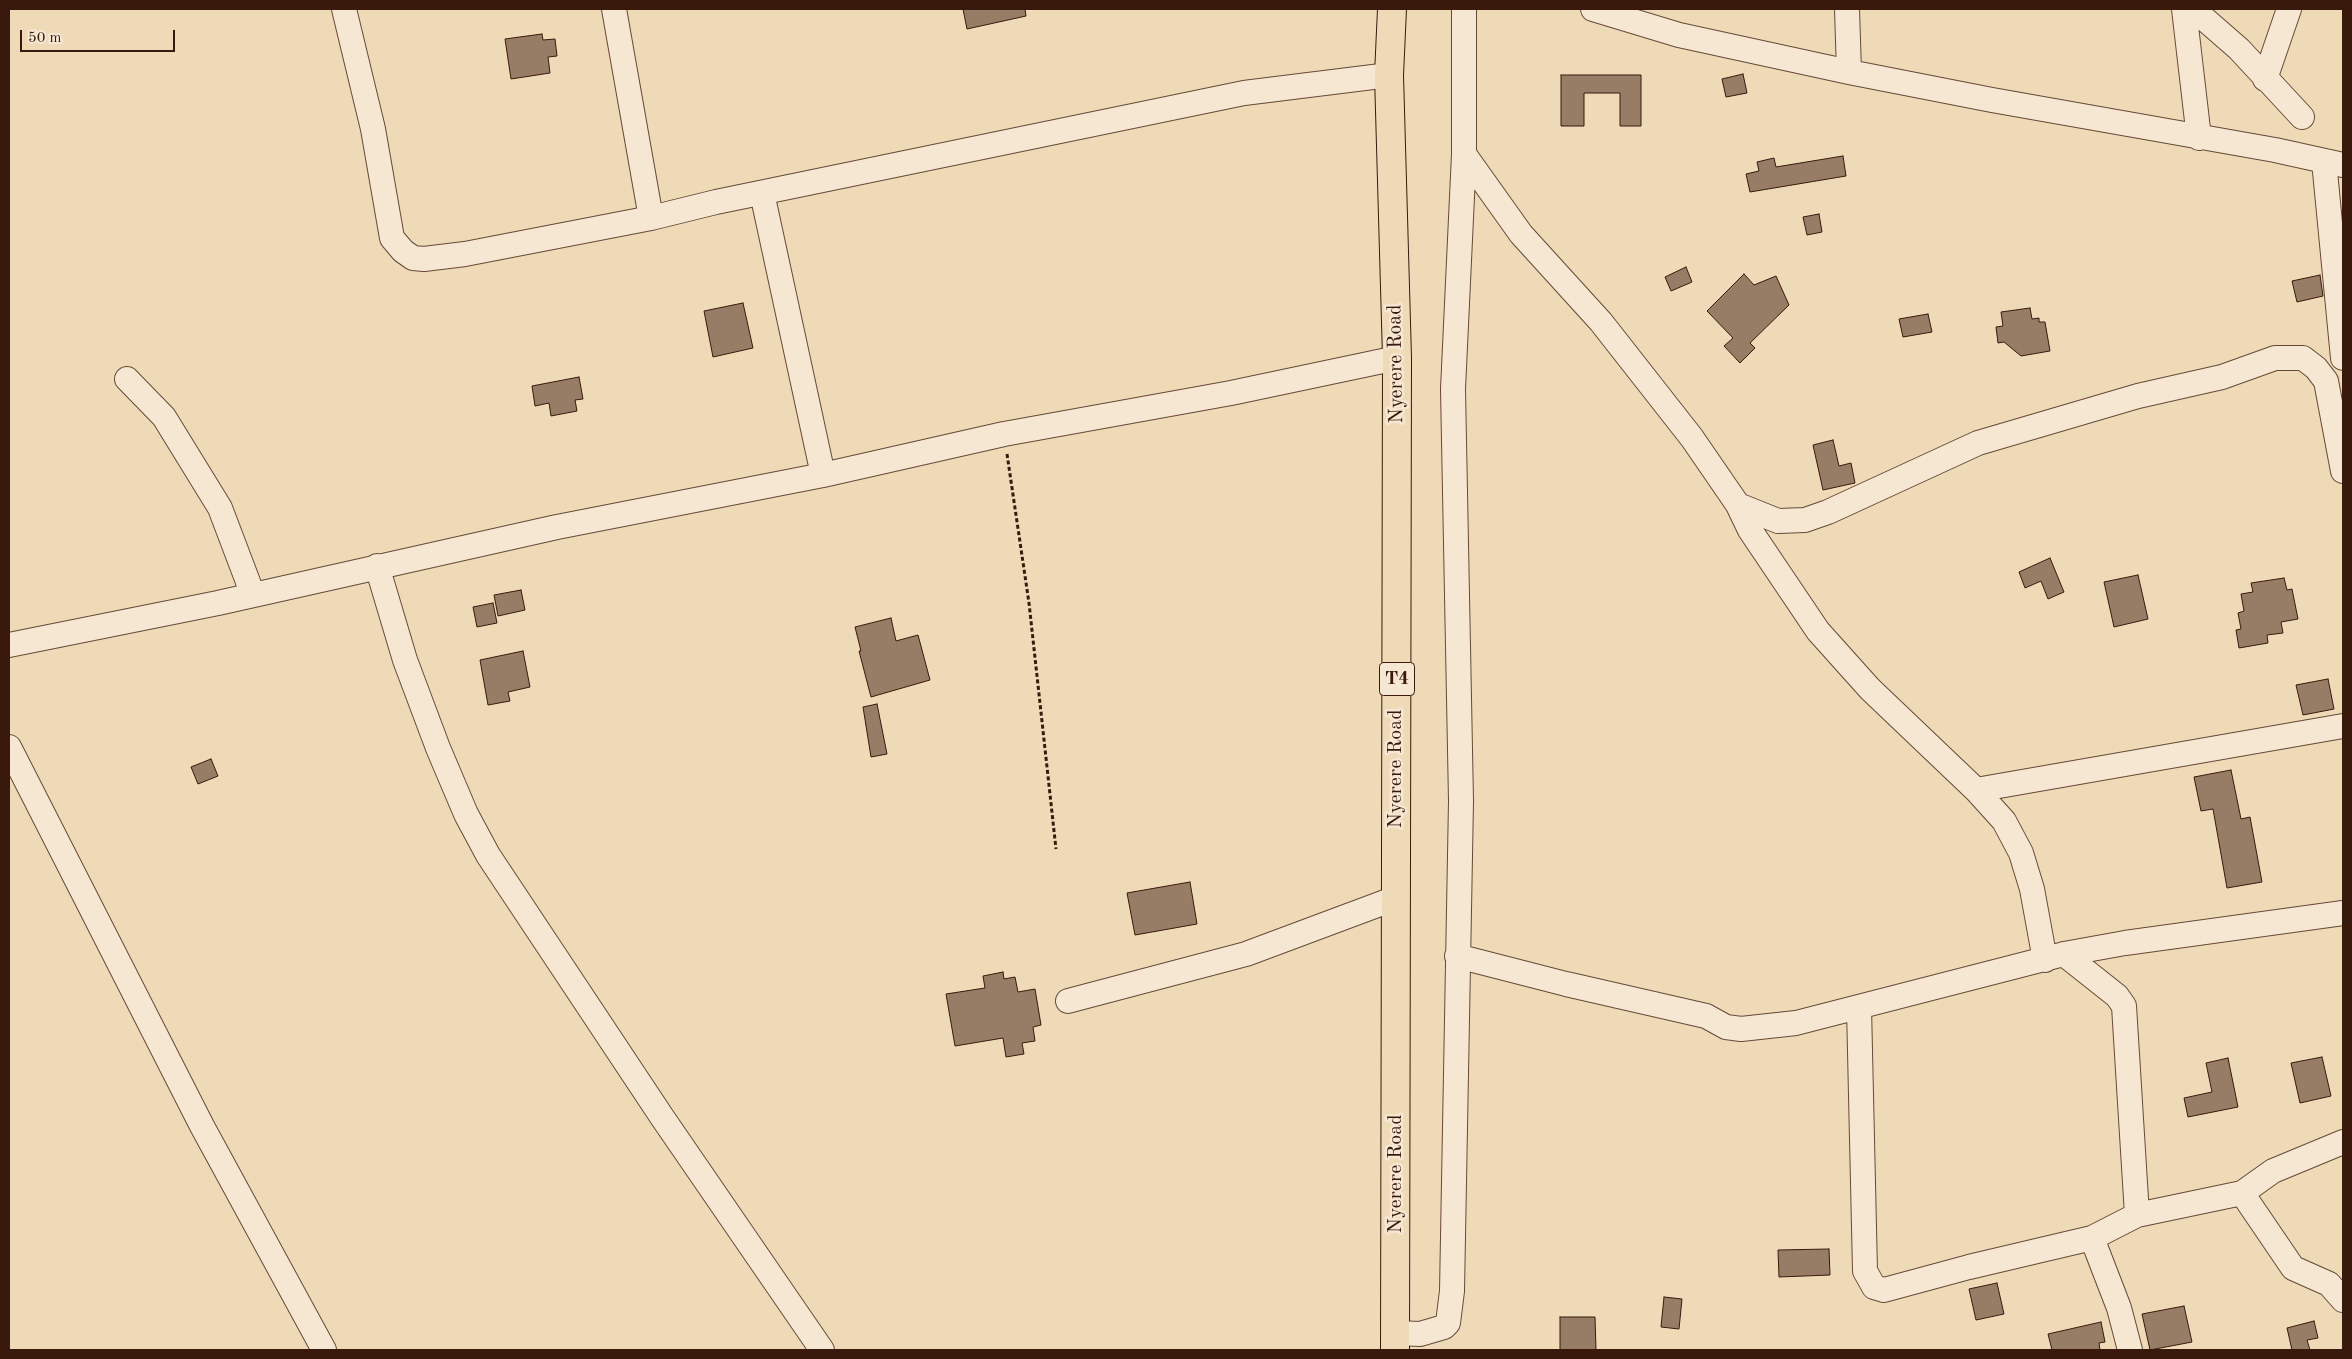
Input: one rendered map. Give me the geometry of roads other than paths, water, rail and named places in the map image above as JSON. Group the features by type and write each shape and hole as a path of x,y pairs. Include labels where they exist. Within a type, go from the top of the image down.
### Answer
{"highway":[{"name":"Nyerere Road","path":"1392,9 1389,75 1397,358 1396,1342"}],"street":[{"path":"344,9 373,129 392,238 403,251 413,258 465,254 650,218 762,193 1244,94 1389,75"},
{"path":"614,9 650,218"},
{"path":"1396,1342 1420,1334 1441,1340 1448,1323 1452,1291 1461,801 1453,389 1464,154 1464,9"},
{"path":"1593,9 1679,35 1849,72 2200,138 2275,150 2334,163 2343,358"},
{"path":"1847,9 1849,72"},
{"path":"2184,9 2200,138"},
{"path":"2194,9 2239,49 2302,117"},
{"path":"2265,79 2289,9"},
{"path":"1464,154 1521,234 1601,322 1692,438 1738,505 1750,530 1818,631 1870,689 1976,790 2004,821 2021,853 2055,957 2117,996 2124,1006 2137,1216"},
{"path":"762,193 823,474"},
{"path":"9,645 253,595 557,527 823,474 1004,434 1231,393 1397,358"},
{"path":"1738,505 1778,521 1805,520 1828,512 1978,443 2138,396 2222,377 2275,358 2303,358 2316,368 2326,380 2340,435 2343,471"},
{"path":"127,379 164,417 220,508 253,595"},
{"path":"376,566 404,660 438,748 466,814 488,854 662,1117 822,1350"},
{"path":"1976,790 2343,726"},
{"path":"9,747 202,1126 324,1350"},
{"path":"1068,1001 1246,954 1396,898"},
{"path":"1457,956 1584,989 1706,1016 1726,1027 1741,1029 1796,1023 2055,957 2125,942 2343,913"},
{"path":"1859,1007 1865,1271 1874,1287 1884,1290 1969,1267 2092,1238 2137,1216 2242,1193 2273,1171 2343,1142"},
{"path":"2242,1193 2293,1268 2329,1284 2343,1300"},
{"path":"2092,1238 2119,1308 2130,1350"}]}
